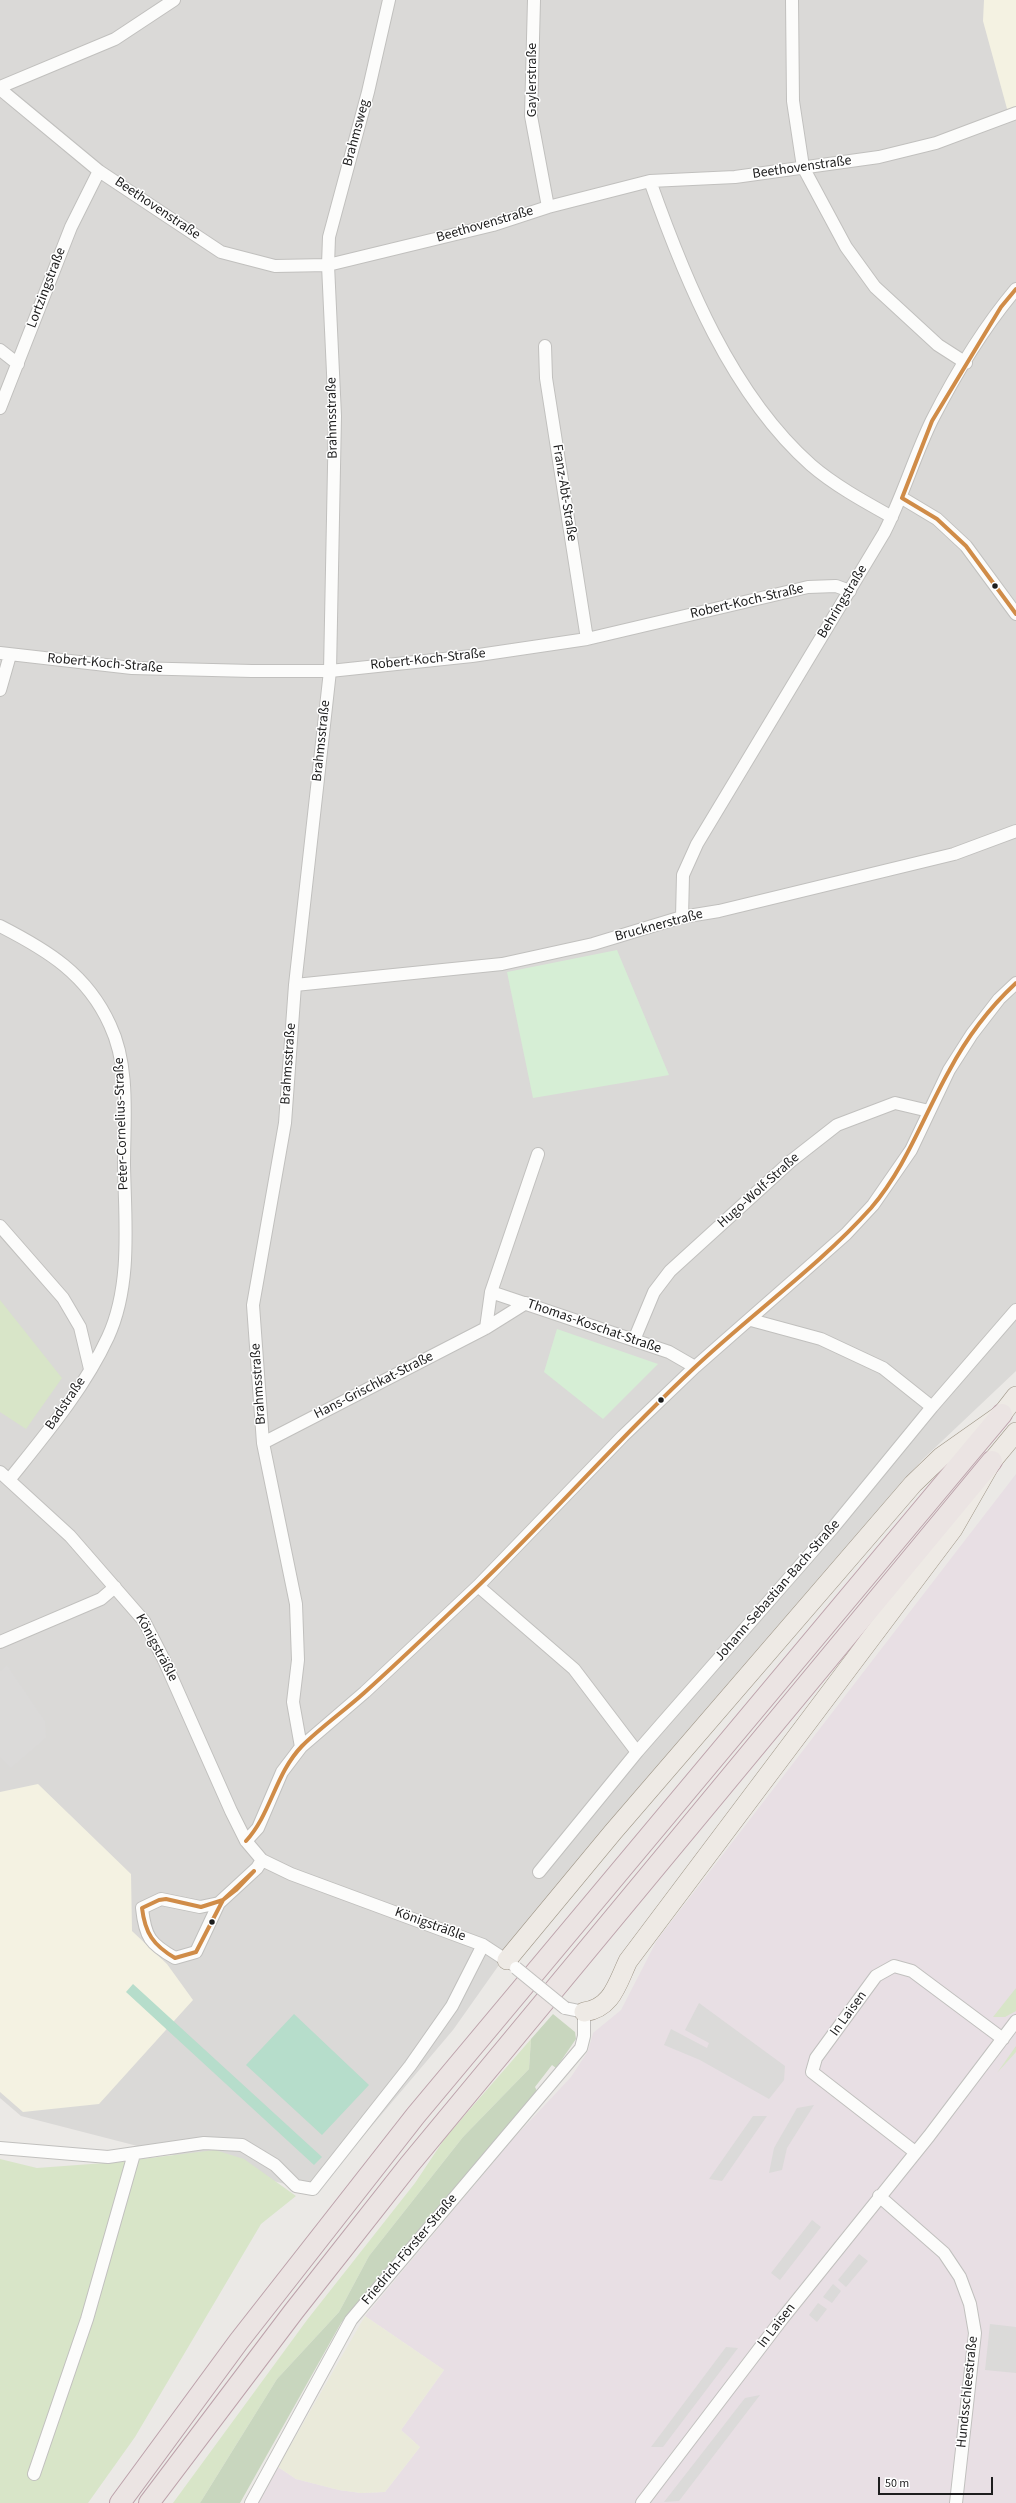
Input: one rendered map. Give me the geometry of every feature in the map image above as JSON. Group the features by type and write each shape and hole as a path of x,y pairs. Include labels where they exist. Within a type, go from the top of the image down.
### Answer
{"highway":[{"path":"120,2503 239,2341 416,2114 1002,1414"},
{"path":"149,2503 294,2311 409,2165 992,1461"}],"main road":[{"path":"511,1964 613,1832 913,1484 941,1457 1002,1414 1016,1396"},
{"path":"584,2012 597,2010 608,2000 628,1961 734,1816 953,1529 992,1461 1016,1432"}],"street":[{"path":"0,88 115,39 174,0"},
{"name":"Brahmsweg","path":"328,265 329,237 367,99 389,0"},
{"name":"Gaylerstraße","path":"534,0 531,116 548,207"},
{"path":"792,0 793,101 803,167 846,247 875,286 938,345 966,363"},
{"name":"Beethovenstraße","path":"0,88 99,171 221,252 275,266 328,265 493,225 548,207 650,181 735,177 879,157 936,143 1016,113"},
{"name":"Lortzingstraße","path":"0,408 71,227 99,171"},
{"path":"650,181 670,240 696,297 720,343 751,394 782,436 812,466 892,517"},
{"name":"Brahmsstraße","path":"301,1747 293,1702 298,1660 296,1604 263,1444 253,1306 285,1123 295,985 330,671 335,416 328,265"},
{"name":"Behringstraße","path":"682,917 683,875 697,844 850,591 892,517 902,498 932,421 1001,307 1016,289"},
{"name":"Franz-Abt-Straße","path":"545,346 546,378 587,639"},
{"path":"0,350 18,364"},
{"path":"902,498 937,519 966,546 1016,614"},
{"name":"Robert-Koch-Straße","path":"5,654 132,668 244,671 330,671 472,656 587,639 808,587 836,586 850,591"},
{"path":"0,690 5,654"},
{"name":"Brucknerstraße","path":"295,985 502,964 593,944 682,917 719,911 954,854 1016,831"},
{"name":"Peter-Cornelius-Straße","path":"0,926 50,953 78,978 110,1025 119,1050 124,1091 125,1256 119,1306 108,1337 90,1369"},
{"path":"246,1841 258,1828 282,1772 301,1747 366,1692 478,1586 607,1452 695,1367 752,1320 846,1234 873,1205 910,1150 949,1070 972,1034 999,999 1016,983"},
{"name":"Hugo-Wolf-Straße","path":"634,1340 654,1292 670,1271 791,1161 837,1125 895,1103 929,1111"},
{"path":"486,1328 491,1292 538,1154"},
{"name":"Badstraße","path":"0,1226 63,1298 80,1327 90,1369 58,1419 9,1480"},
{"name":"Thomas-Koschat-Straße","path":"491,1292 669,1352 695,1367"},
{"name":"Hans-Grischkat-Straße","path":"263,1444 486,1328 526,1304"},
{"name":"Johann-Sebastian-Bach-Straße","path":"539,1872 637,1752 832,1529 932,1407 1016,1310"},
{"path":"752,1320 821,1339 884,1368 932,1407"},
{"name":"Königsträßle","path":"0,1472 70,1536 135,1610 150,1632 231,1812 246,1841 262,1860 291,1874 483,1945 511,1964 565,2008 584,2012"},
{"path":"478,1586 574,1669 637,1752"},
{"path":"0,1642 101,1599 115,1587"},
{"path":"219,1903 200,1908 161,1899 142,1908 144,1930 158,1949 175,1958 196,1952 219,1903 250,1875 262,1860"},
{"path":"0,2148 80,2156 108,2157 204,2143 242,2145 275,2165 296,2186 313,2188 410,2066 452,2006 483,1945"},
{"name":"In Laisen","path":"915,2152 812,2072 816,2058 876,1976 894,1966 912,1970 1003,2039"},
{"name":"Friedrich-Förster-Straße","path":"251,2503 351,2320 581,2048 584,2036 584,2012"},
{"name":"In Laisen","path":"642,2503 782,2319 915,2152 1016,2021"},
{"path":"1003,2039 1016,2034"},
{"path":"34,2474 87,2319 134,2154"},
{"name":"Hundsschleestraße","path":"879,2196 944,2253 960,2276 970,2304 975,2340 956,2503"}],"shaded area":[{"path":"0,0 1016,0 1016,1371 922,1460 547,1897 453,2030 316,2192 21,2116 0,2098"},
{"path":"984,0 1016,0 1016,113 1009,116 983,21"},
{"path":"1016,1474 1016,2503 258,2503 278,2467 296,2479 339,2490 361,2493 385,2492 420,2447 401,2430 444,2370 365,2316 513,2139 571,2077 588,2051 593,2033 621,2010 657,1940"},
{"path":"7,1665 45,1721 46,1738 11,1768 0,1757 0,1671"},
{"path":"38,1784 131,1874 132,1931 167,1964 193,2000 99,2104 23,2112 0,2092 0,1792"},
{"path":"699,2003 785,2066 784,2080 769,2099 700,2060 664,2045 671,2029 707,2048 709,2043 685,2030"},
{"path":"814,2105 787,2148 782,2170 769,2173 774,2148 797,2108"},
{"path":"753,2116 767,2116 722,2181 709,2179"},
{"path":"812,2220 821,2227 780,2280 771,2273"},
{"path":"859,2254 868,2261 846,2287 838,2280"},
{"path":"833,2284 841,2291 832,2303 823,2297"},
{"path":"818,2303 827,2309 817,2322 809,2315"},
{"path":"990,2324 1016,2327 1016,2373 985,2370"},
{"path":"726,2347 738,2348 663,2447 651,2447"},
{"path":"760,2395 679,2501 664,2502 745,2398"}],"green space":[{"path":"617,950 669,1075 533,1098 507,972"},
{"path":"0,1300 62,1378 26,1429 0,1412"},
{"path":"557,1329 658,1364 603,1419 544,1372"},
{"path":"133,1984 322,2157 314,2165 126,1992"},
{"path":"1016,1988 1016,2011 1005,2017 993,2017"},
{"path":"294,2014 369,2085 322,2135 246,2065"},
{"path":"553,2014 575,2032 576,2039 556,2068 552,2065 535,2087 537,2091 341,2323 240,2503 200,2503 277,2379 339,2312 369,2256 463,2137 529,2069 531,2039"},
{"path":"531,2039 529,2069 463,2137 369,2256 339,2312 277,2379 200,2503 173,2503 307,2320 415,2183 445,2138"},
{"path":"1016,2046 1016,2052 997,2073"},
{"path":"215,2150 244,2159 296,2196 261,2224 135,2437 88,2503 0,2503 0,2159 37,2168 118,2162"},
{"path":"365,2316 444,2370 401,2430 420,2447 385,2492 361,2493 339,2490 296,2479 278,2467"}],"transit line":[{"path":"902,498 932,421 1001,307 1016,289"},
{"path":"902,498 937,519 966,546 1016,614"},
{"path":"246,1841 262,1819 285,1769 302,1746 356,1700 475,1589 693,1369 807,1270 851,1230 871,1208 894,1176 904,1159 940,1088 963,1047 987,1013 1016,983"},
{"path":"223,1900 254,1871"},
{"path":"223,1900 236,1890 254,1871"},
{"path":"166,1899 201,1907 223,1900 196,1952 175,1958 167,1953 151,1938 145,1925 142,1908 159,1900 166,1899"}]}
